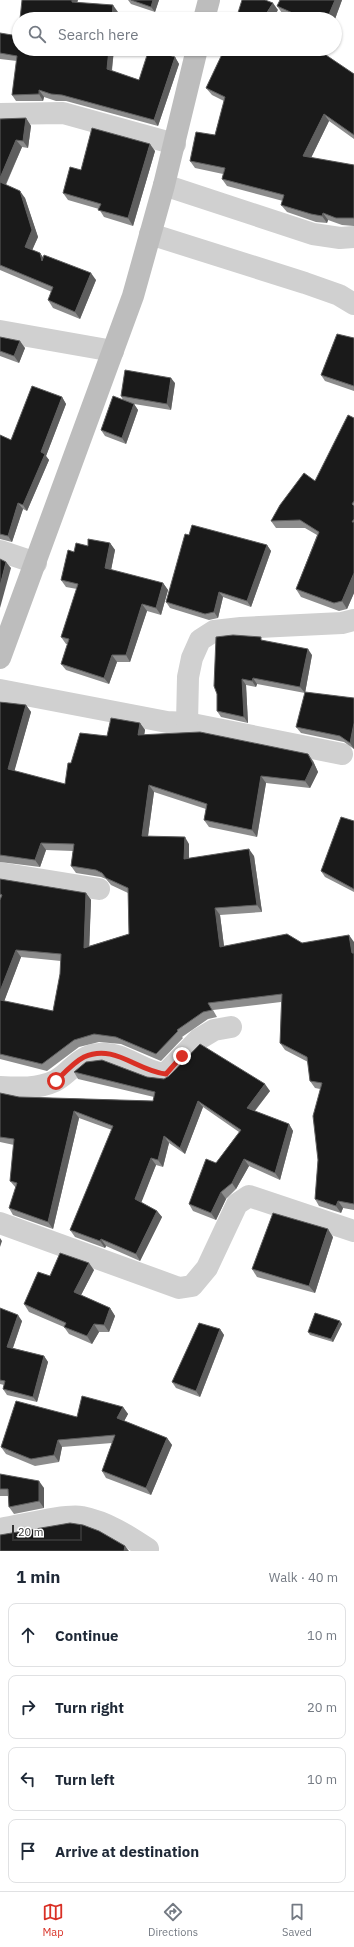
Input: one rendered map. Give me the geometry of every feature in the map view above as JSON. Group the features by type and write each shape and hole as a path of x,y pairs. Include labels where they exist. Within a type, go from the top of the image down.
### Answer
{"street":[{"path":"206,12 209,0"},
{"path":"0,658 133,296 164,185 195,56"},
{"path":"0,114 63,113 174,144"},
{"path":"164,185 313,234 340,238 354,237"},
{"path":"150,234 305,283 339,295 354,304"},
{"path":"0,331 113,351"},
{"path":"0,551 36,563"},
{"path":"187,723 188,676 192,658 200,640 214,631 241,628 342,623 354,620"},
{"path":"0,690 167,722 187,723 342,754"},
{"path":"0,873 99,890"},
{"path":"0,1087 36,1087 56,1081 84,1057 111,1053 155,1073 166,1074 199,1039 214,1030 231,1027"},
{"path":"0,1223 179,1288 192,1286 207,1268 237,1204 249,1196 354,1231"},
{"path":"0,1529 59,1519 81,1517 116,1528 148,1549"}],"building":[{"path":"22,0 72,0 72,2 113,5 112,12 21,12"},
{"path":"131,0 153,0 151,7"},
{"path":"242,0 265,0 273,3 267,12 238,12"},
{"path":"280,0 335,0 330,12 290,12 277,6"},
{"path":"0,33 12,35 12,55 0,53"},
{"path":"17,56 108,56 107,69 139,80 147,56 175,57 154,120 39,90 39,94 12,95"},
{"path":"221,56 327,56 354,74 354,135 324,114 303,156 354,165 354,218 336,218 323,213 322,216 281,205 284,195 222,179 225,168 190,161 196,132 215,135 225,97 206,88"},
{"path":"26,118 23,141 16,140 0,178 0,119"},
{"path":"92,128 150,144 128,218 98,210 101,204 63,193 70,167 81,170"},
{"path":"0,182 20,191 32,230 25,247 40,253 42,261 44,255 91,273 75,312 48,300 53,287 0,265"},
{"path":"337,334 354,338 354,386 321,375"},
{"path":"0,337 20,341 14,356 0,351"},
{"path":"125,370 171,378 167,404 121,396"},
{"path":"32,386 62,397 41,452 45,454 23,505 18,503 8,536 0,534 0,435 11,440"},
{"path":"113,396 134,404 122,438 101,430"},
{"path":"348,415 354,418 354,501 352,504 354,506 354,519 352,522 354,522 354,573 342,601 334,603 296,589 319,532 300,520 271,521 280,505 304,473 315,481"},
{"path":"192,525 267,545 247,601 219,592 214,612 205,614 166,602 185,534 189,535"},
{"path":"88,539 110,543 105,568 163,583 156,608 142,604 126,655 112,655 104,678 61,664 69,639 61,637 78,584 61,580 68,550 74,552 76,543 88,546"},
{"path":"0,559 6,562 0,586"},
{"path":"233,635 261,637 261,640 308,649 300,687 253,678 252,681 242,679 244,717 217,711 217,694 214,686 216,637"},
{"path":"305,692 354,698 354,723 350,743 340,736 296,727"},
{"path":"0,702 26,705 8,769 65,784 68,763 71,763 80,733 107,736 111,718 140,723 138,735 200,732 308,754 313,764 305,781 261,776 252,830 204,820 207,804 149,785 142,836 185,837 184,859 249,849 257,905 215,908 220,947 287,934 302,943 349,935 352,953 354,953 354,1204 338,1201 336,1206 315,1199 318,1160 313,1116 322,1083 310,1081 307,1057 280,1043 282,994 208,1003 212,1010 203,1012 177,1030 178,1031 156,1054 116,1037 94,1034 74,1040 42,1064 0,1054 0,1000 53,1011 60,974 61,954 16,950 0,991 0,900 2,895 0,894 0,879 86,893 84,948 129,934 128,888 106,878 102,873 96,870 71,866 74,844 41,843 35,860 0,855"},
{"path":"341,817 354,821 354,889 321,871"},
{"path":"200,1044 265,1084 247,1108 289,1124 275,1173 244,1159 232,1183 221,1192 211,1213 189,1204 206,1159 216,1163 241,1130 198,1101 180,1148 164,1136 158,1160 151,1158 135,1199 157,1211 136,1254 101,1239 100,1241 70,1230 113,1126 74,1111 48,1222 9,1208 17,1183 10,1181 14,1139 0,1137 0,1093 19,1097 153,1101 155,1092 74,1072 86,1062 102,1060 147,1077 164,1079 169,1076"},
{"path":"273,1213 328,1229 309,1286 252,1269"},
{"path":"60,1253 89,1263 74,1292 110,1308 104,1325 94,1324 87,1336 64,1327 66,1323 24,1304 38,1272 50,1276"},
{"path":"0,1308 18,1315 7,1347 44,1356 33,1397 3,1389 5,1381 0,1380"},
{"path":"315,1313 340,1321 331,1339 308,1332"},
{"path":"199,1323 220,1329 196,1391 172,1382"},
{"path":"82,1396 123,1407 117,1418 167,1438 146,1488 102,1471 115,1435 58,1440 54,1455 31,1459 1,1447 16,1401 77,1417"},
{"path":"0,1474 39,1481 39,1501 9,1507 8,1489 0,1489"},
{"path":"70,1523 83,1525 99,1531 125,1546 124,1551 0,1551 0,1535"}],"route":[{"path":"56,1081 84,1057 97,1054 111,1053 155,1073 166,1074 182,1056"}]}
